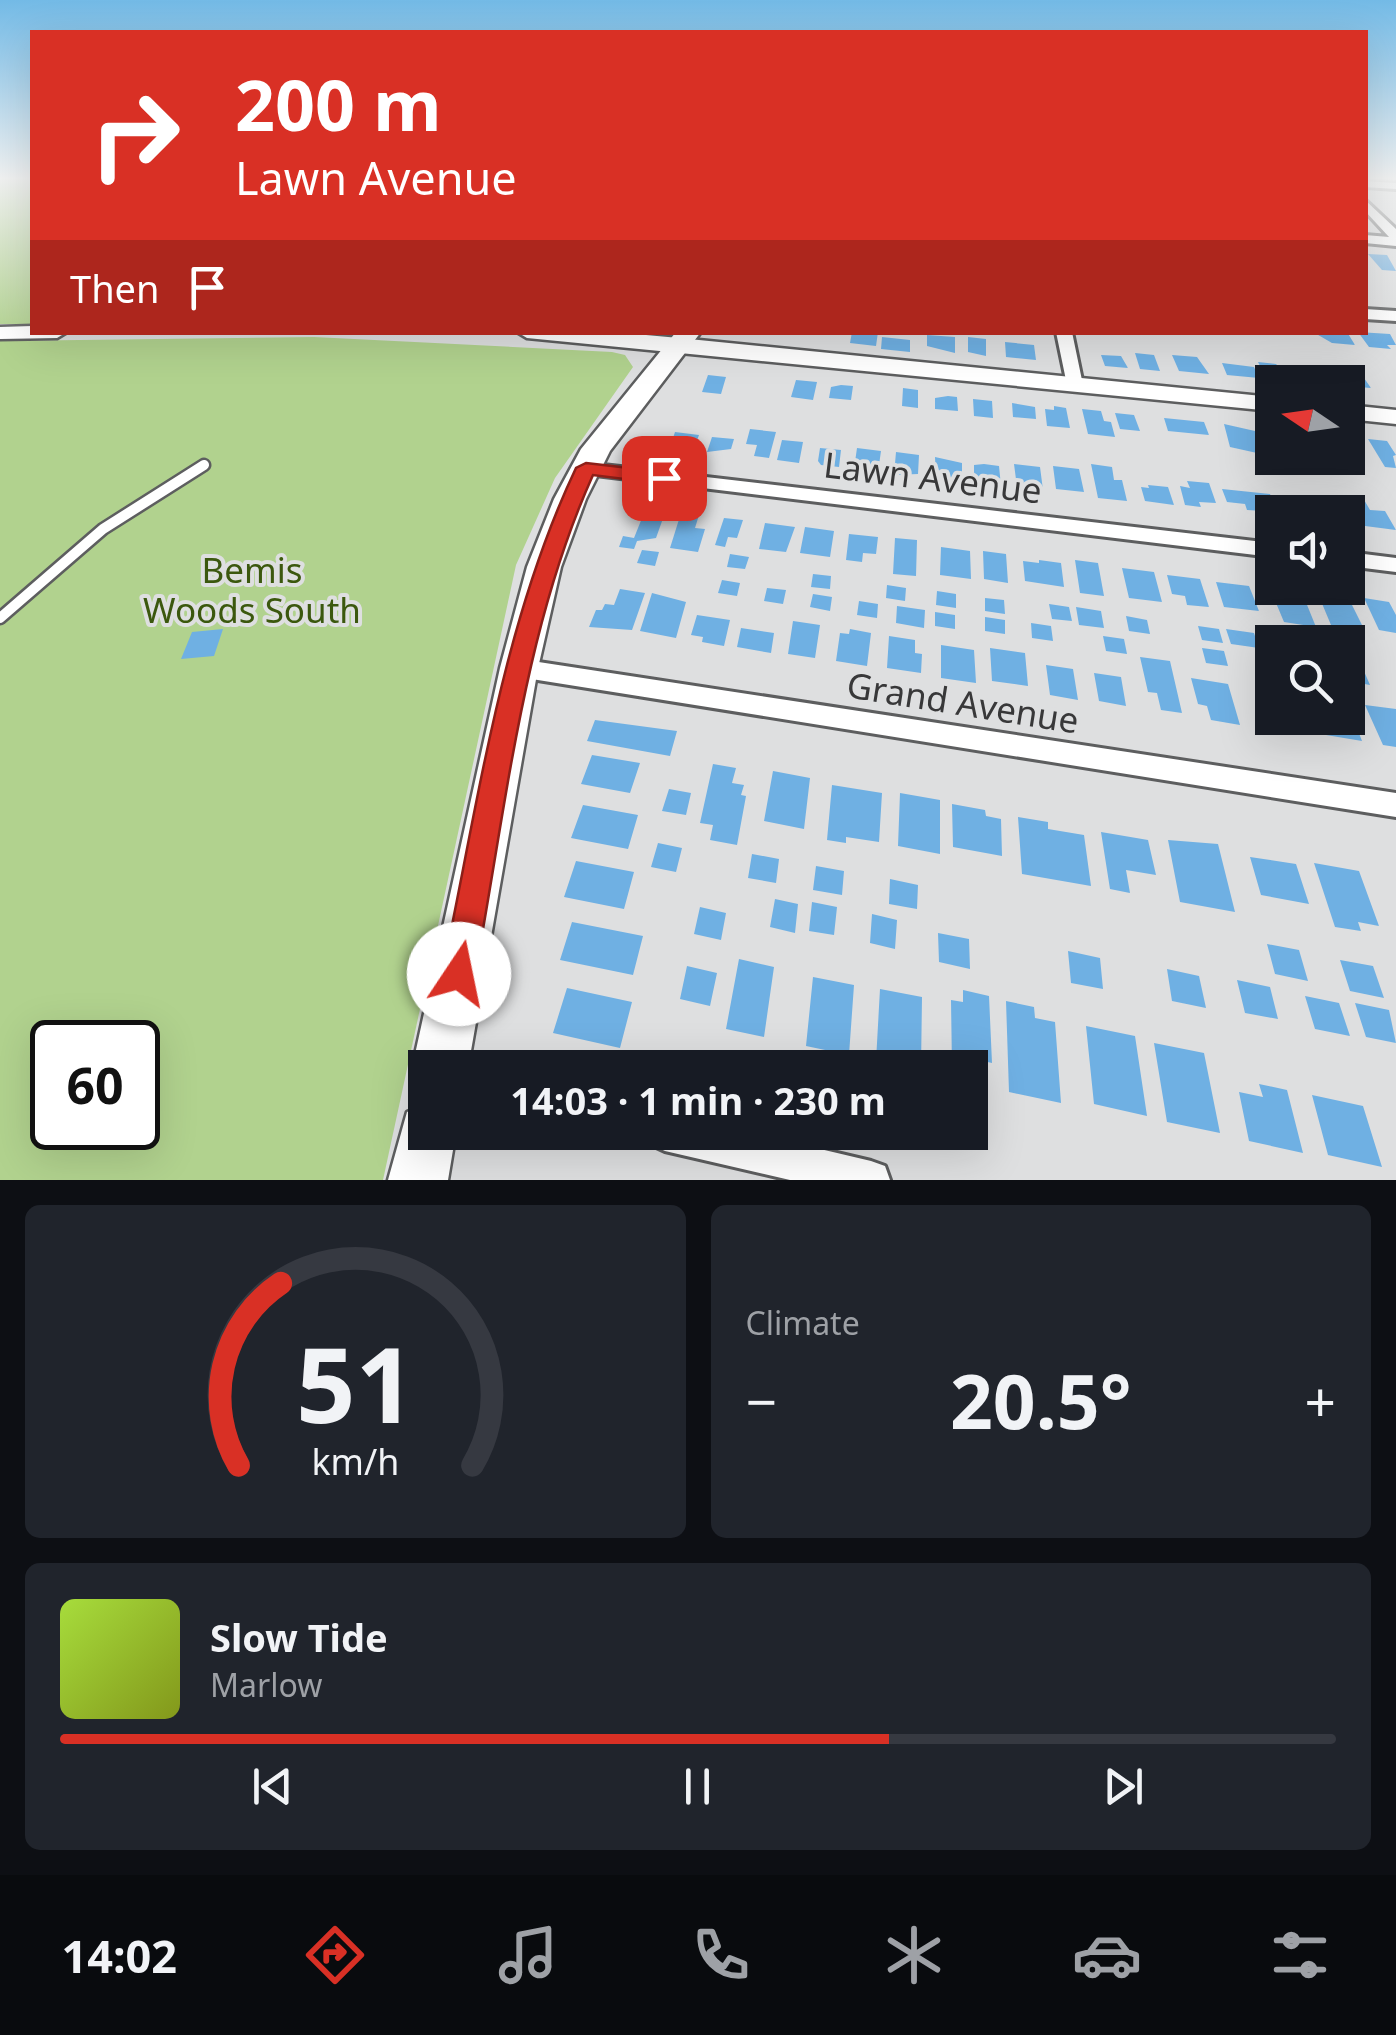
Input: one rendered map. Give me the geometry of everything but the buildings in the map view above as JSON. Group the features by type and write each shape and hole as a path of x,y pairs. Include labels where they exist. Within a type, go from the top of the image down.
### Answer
{"main road":[{"path":"0,333 30,332"},
{"path":"606,335 684,338 1074,385 1255,402"},
{"path":"444,1050 519,668 544,567 586,468 614,423 684,338"},
{"path":"1365,413 1396,416"},
{"path":"418,1180 424,1150"}],"street":[{"path":"1368,240 1396,239"},
{"path":"1368,314 1396,316"},
{"path":"1065,335 1074,385"},
{"name":"Lawn Avenue","path":"586,468 1255,548"},
{"path":"1365,561 1396,565"},
{"name":"Grand Avenue","path":"519,668 1396,805"},
{"path":"742,1150 871,1180"}],"lane":[{"path":"0,618 103,529 204,465"}],"green space":[{"path":"0,233 30,233 30,324 0,324"},
{"name":"Bemis Woods South","path":"314,337 625,355 633,367 555,478 516,565 411,1050 408,1050 383,1180 0,1180 0,341"}],"route":[{"path":"459,974 519,668 556,532 586,468 664,478"}]}
